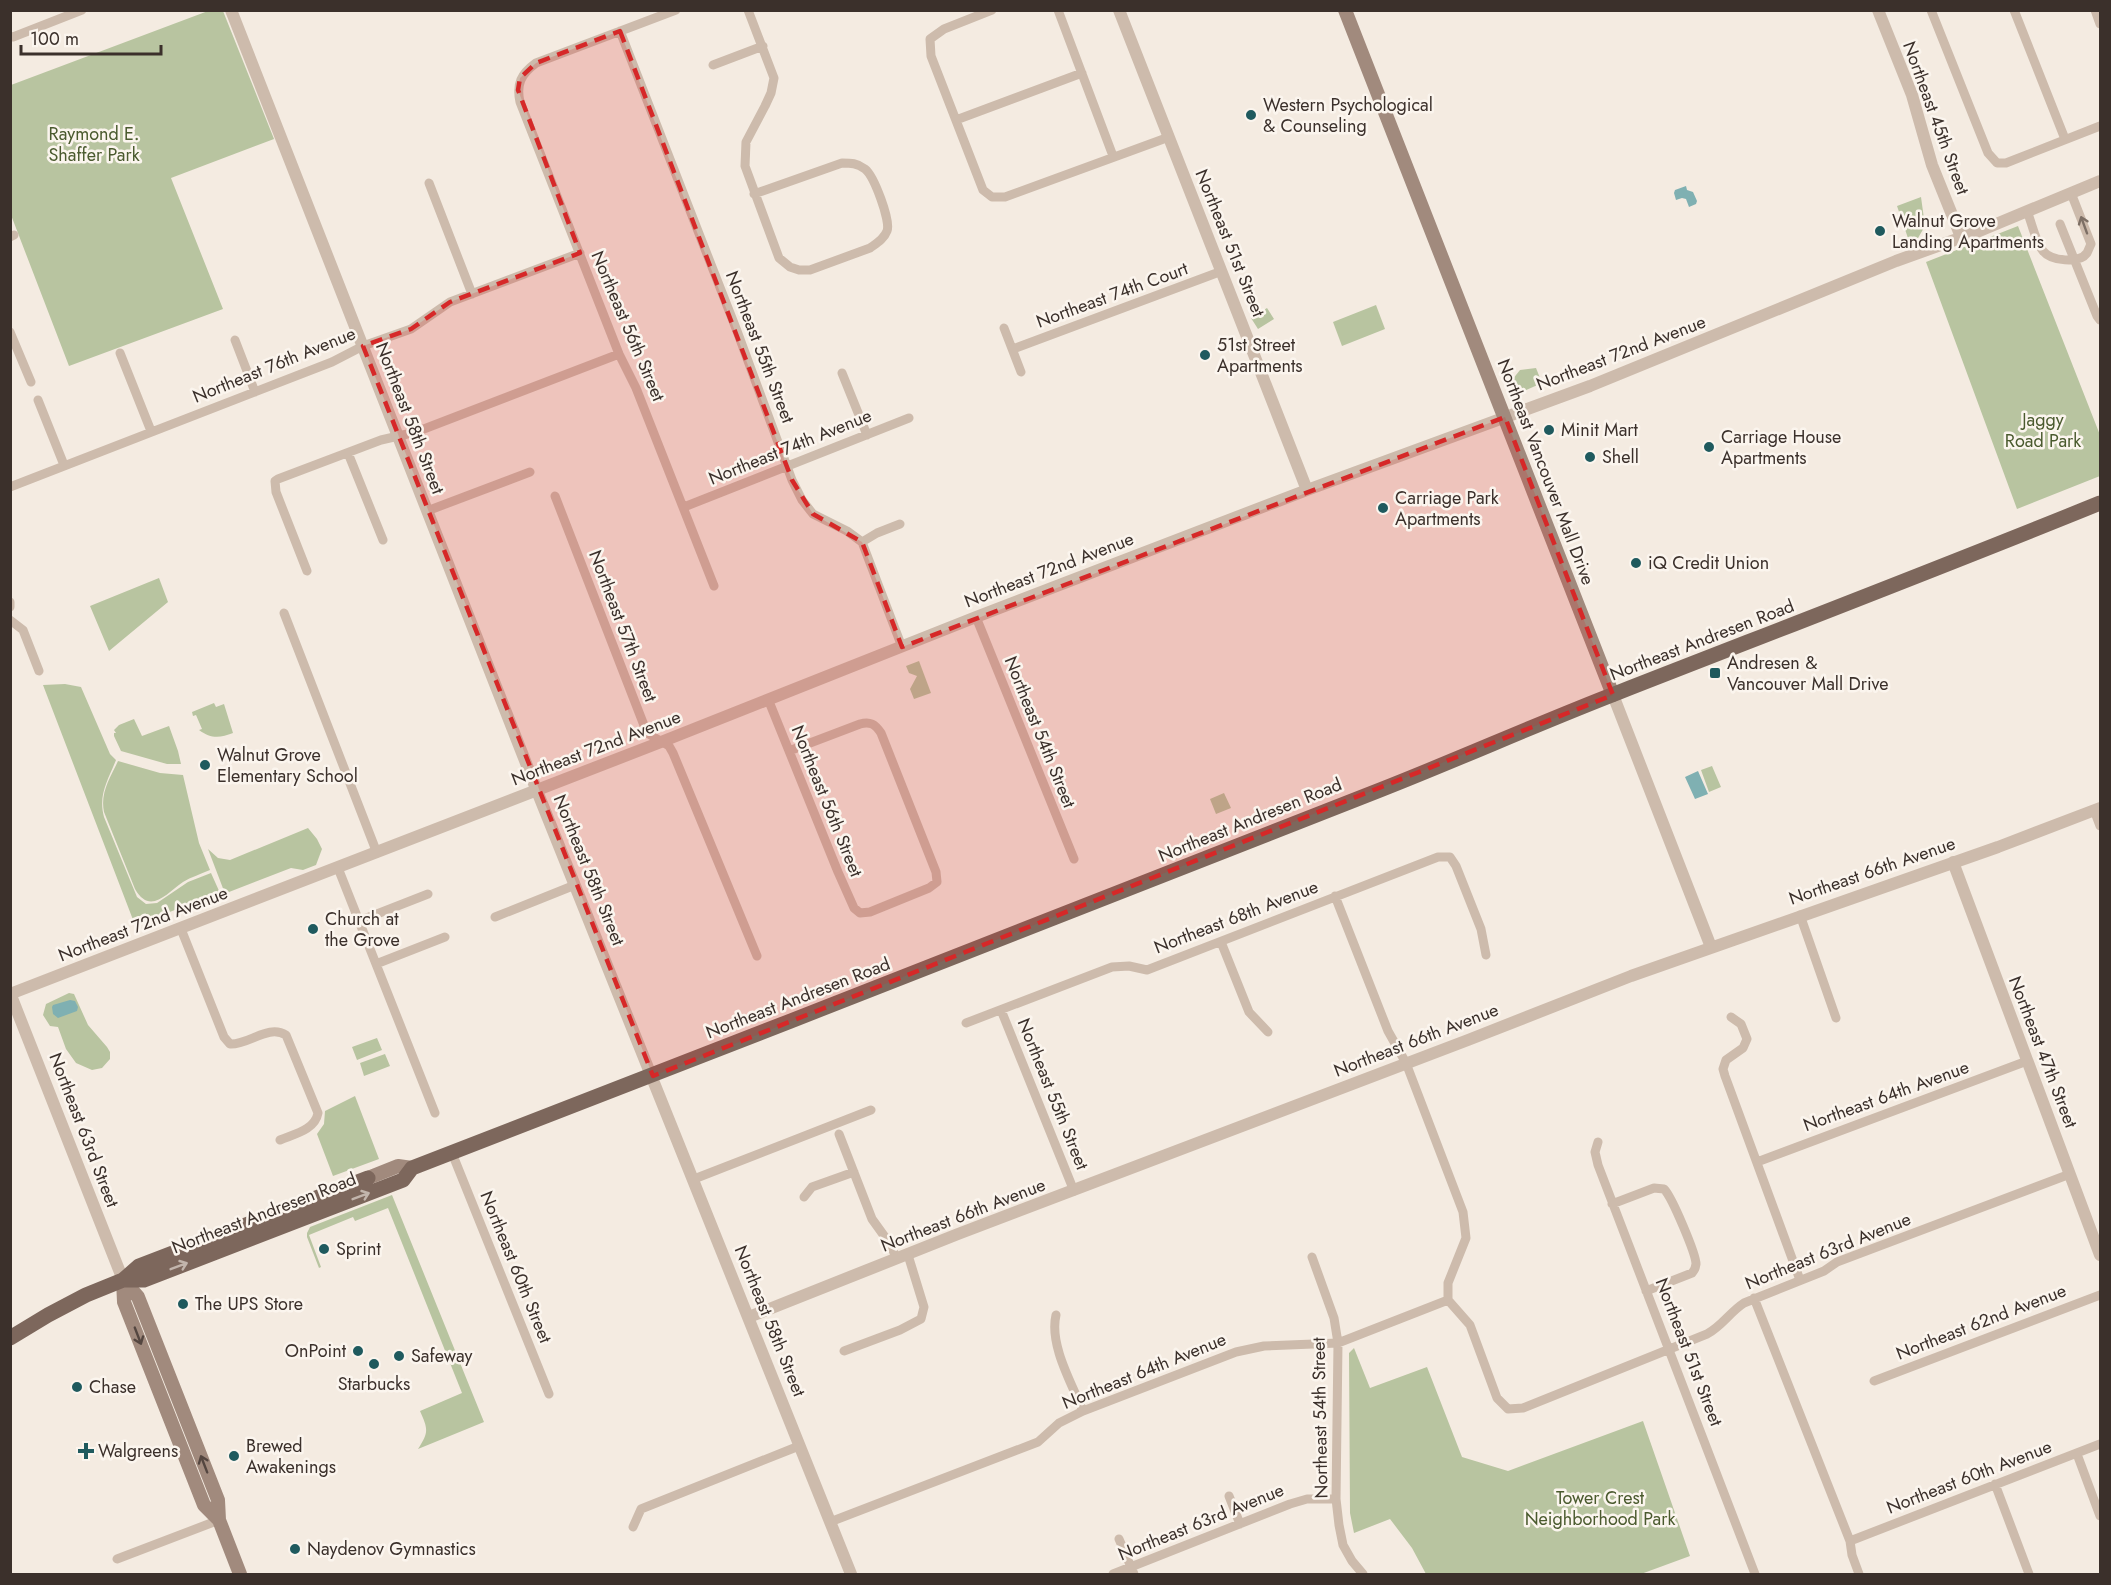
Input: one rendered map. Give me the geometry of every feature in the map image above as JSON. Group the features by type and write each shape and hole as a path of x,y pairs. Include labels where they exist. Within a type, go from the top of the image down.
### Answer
{"main road":[{"name":"Northeast Vancouver Mall Drive","path":"1346,10 1613,695"},
{"name":"Northeast Andresen Road","path":"10,1338 63,1306 123,1280 139,1266 398,1166 412,1168 653,1076 1375,792 1613,695 1871,596 2100,503"},
{"name":"Northeast Andresen Road","path":"123,1280 144,1280 403,1180 412,1168"},
{"name":"Northeast 63rd Street","path":"123,1280 138,1297 218,1500 219,1520 240,1575"}],"street":[{"path":"10,36 13,37 82,10"},
{"name":"Northeast 58th Street","path":"231,10 537,790 851,1575"},
{"path":"620,31 675,10"},
{"path":"748,10 774,78 771,93 746,142 745,165 754,194 779,258 790,267 810,270 870,248 888,230 888,221 867,170 855,163 842,163 754,194"},
{"path":"992,10 944,28 930,39 931,56 983,190 992,197 1005,198 1169,137"},
{"path":"1058,10 1113,156"},
{"name":"Northeast 51st Street","path":"1119,10 1307,490"},
{"name":"Northeast 45th Street","path":"1878,10 1911,95 1930,159 1961,237"},
{"path":"1931,10 1988,153 1997,163 2006,163 2100,126"},
{"path":"2014,10 2065,139"},
{"path":"2095,10 2100,24"},
{"name":"Northeast 56th Street","path":"620,31 536,63 526,70 520,78 518,90 520,102 619,354 636,388 714,586"},
{"name":"Northeast 55th Street","path":"620,31 802,500 813,514 847,531 862,542"},
{"path":"713,65 763,46"},
{"path":"956,120 1082,73"},
{"name":"Northeast 72nd Avenue","path":"11,994 377,853 976,617 1307,490 1590,386 1906,257 2100,181"},
{"path":"429,183 472,294"},
{"path":"2027,211 2044,252 2052,257 2074,260 2082,257 2088,252 2091,244 2071,193"},
{"path":"2060,224 2100,320"},
{"name":"Northeast 76th Avenue","path":"10,486 332,362 363,346 411,329 450,302 580,253"},
{"name":"Northeast 74th Court","path":"1012,349 1222,271"},
{"path":"1004,328 1021,372"},
{"path":"10,332 31,382"},
{"path":"235,340 255,392"},
{"path":"120,353 151,432"},
{"path":"307,571 276,492 276,482 381,440 416,432 619,354"},
{"path":"842,373 867,435"},
{"path":"38,400 64,465"},
{"name":"Northeast 74th Avenue","path":"684,507 909,418"},
{"path":"348,453 383,540"},
{"path":"427,511 530,472"},
{"name":"Northeast 57th Street","path":"555,496 647,733 669,746 673,753 757,956"},
{"path":"900,524 862,542 902,646"},
{"path":"10,602 10,607"},
{"path":"284,613 377,853"},
{"name":"Northeast 54th Street","path":"976,617 1074,858"},
{"path":"10,620 23,630 39,670"},
{"name":"Northeast Vancouver Mall Drive","path":"1613,695 1711,947"},
{"name":"Northeast 56th Street","path":"768,699 789,751 838,872 855,908 860,913 870,912 937,882 936,872 881,733 871,723 860,724 789,751"},
{"path":"2097,809 2100,826"},
{"name":"Northeast 66th Avenue","path":"749,1317 958,1234 1631,976 1998,847 2097,809"},
{"name":"Northeast 68th Avenue","path":"966,1023 1112,968 1129,966 1147,970 1438,856 1450,857 1456,866 1481,929 1486,955"},
{"name":"Northeast 47th Street","path":"1953,862 2100,1255"},
{"path":"338,868 435,1113"},
{"path":"495,917 575,885"},
{"path":"359,921 428,894"},
{"path":"1335,896 1388,1031 1406,1063 1463,1212 1466,1238 1448,1283 1448,1300"},
{"path":"1800,915 1836,1018"},
{"path":"180,929 224,1037 230,1044 238,1044 273,1031 286,1035 318,1113 311,1126 280,1140"},
{"path":"376,964 445,937"},
{"path":"1221,942 1249,1012 1268,1032"},
{"name":"Northeast 63rd Street","path":"11,994 123,1280"},
{"name":"Northeast 55th Street","path":"1001,1010 1074,1191"},
{"path":"1731,1017 1741,1024 1747,1040 1743,1048 1726,1060 1723,1069 1800,1280"},
{"name":"Northeast 64th Avenue","path":"1757,1162 2027,1061"},
{"path":"694,1179 871,1110"},
{"path":"839,1134 872,1219 890,1244 903,1257 924,1309 921,1319 900,1330 844,1351"},
{"name":"Northeast 51st Street","path":"1598,1142 1596,1159 1612,1204 1755,1575"},
{"name":"Northeast 60th Street","path":"452,1153 549,1394"},
{"path":"804,1197 812,1187 854,1172"},
{"name":"Northeast 63rd Avenue","path":"1448,1300 1470,1325 1497,1398 1508,1409 1524,1408 1714,1330 1736,1308 1754,1298 1824,1271 1842,1261 2070,1174"},
{"path":"1612,1204 1654,1188 1664,1190 1672,1199 1696,1263 1692,1273 1646,1291"},
{"name":"Northeast 54th Street","path":"1312,1257 1334,1318 1338,1343 1336,1499 1343,1545 1363,1575"},
{"name":"Northeast 62nd Avenue","path":"1874,1381 2100,1295"},
{"path":"1754,1298 1850,1541 1859,1575"},
{"name":"Northeast 64th Avenue","path":"830,1522 1038,1442 1059,1423 1083,1411 1236,1352 1264,1346 1338,1343 1448,1300"},
{"path":"1056,1316 1054,1331 1056,1344 1083,1411"},
{"name":"Northeast 60th Avenue","path":"1850,1541 2100,1444"},
{"path":"633,1527 641,1509 800,1446"},
{"path":"2077,1454 2100,1516"},
{"path":"1995,1484 2029,1575"},
{"path":"1229,1496 1240,1524"},
{"name":"Northeast 63rd Avenue","path":"1113,1575 1133,1571 1240,1524 1306,1499 1336,1499"},
{"path":"117,1559 219,1520"},
{"path":"1119,1539 1133,1571"}],"highlighted area":[{"path":"620,31 792,480 813,514 862,542 902,647 1505,417 1613,695 653,1076 363,346 411,329 450,302 580,253 518,90 520,78 536,63"}],"green space":[{"name":"Raymond E. Shaffer Park","path":"208,11 223,11 274,139 171,178 223,309 69,366 11,215 11,85"},
{"path":"1921,197 1925,226 1918,238 1909,241 1897,206"},
{"name":"Jaggy Road Park","path":"2018,226 2100,435 2100,476 2017,509 1926,262"},
{"path":"1376,305 1385,329 1342,346 1333,322"},
{"path":"1267,308 1274,319 1258,329 1251,318"},
{"path":"1536,368 1542,383 1522,392 1512,380 1520,370"},
{"path":"159,578 168,602 109,651 90,606"},
{"path":"919,661 931,693 914,699 910,689 917,676 909,673 906,666"},
{"path":"65,684 81,687 110,754 116,760 105,788 102,809 137,897 146,904 157,903 188,882 211,873 220,893 135,925 43,685"},
{"path":"214,703 216,707 224,704 233,733 216,737 199,730 202,729 196,715 193,716 192,712"},
{"path":"134,719 142,736 169,726 181,764 167,764 121,751 114,736 116,733 114,730 119,725"},
{"path":"118,761 160,773 183,775 199,843 210,870 186,880 158,900 146,901 135,889 104,812 103,798"},
{"path":"1712,766 1721,787 1709,792 1701,770"},
{"path":"1224,793 1231,808 1216,814 1210,799"},
{"path":"308,828 322,849 316,865 303,870 291,868 229,892 224,891 208,849 218,858 230,860"},
{"path":"69,993 74,994 88,1025 110,1052 110,1059 102,1068 92,1070 76,1063 66,1049 58,1027 50,1026 43,1015 46,1004"},
{"path":"377,1038 382,1050 357,1060 352,1047"},
{"path":"385,1054 390,1066 364,1076 360,1063"},
{"path":"355,1096 379,1159 333,1176 317,1134 324,1124 325,1111"},
{"path":"392,1195 484,1422 418,1449 426,1430 420,1411 462,1393 388,1208 355,1221 353,1217 309,1235 321,1267 319,1268 307,1237 310,1227"},
{"name":"Tower Crest Neighborhood Park","path":"1354,1348 1370,1388 1427,1367 1462,1457 1508,1471 1643,1421 1690,1556 1641,1574 1426,1574 1412,1548 1390,1519 1354,1533 1350,1513 1349,1353"}],"water":[{"path":"1686,186 1687,190 1693,192 1697,201 1689,207 1686,199 1676,200 1674,193 1675,190"},
{"path":"1698,771 1708,794 1695,799 1685,777"},
{"path":"70,1000 75,1001 77,1011 58,1018 53,1014 53,1005"}],"place":[{"name":"Western Psychological & Counseling","path":"1251,115"},
{"name":"Walnut Grove Landing Apartments","path":"1880,231"},
{"name":"51st Street Apartments","path":"1205,355"},
{"name":"Minit Mart","path":"1549,430"},
{"name":"Carriage House Apartments","path":"1709,447"},
{"name":"Shell","path":"1590,457"},
{"name":"Carriage Park Apartments","path":"1383,508"},
{"name":"iQ Credit Union","path":"1636,563"},
{"name":"Andresen & Vancouver Mall Drive","path":"1715,673"},
{"name":"Walnut Grove Elementary School","path":"205,765"},
{"name":"Church at the Grove","path":"313,929"},
{"name":"Sprint","path":"324,1249"},
{"name":"The UPS Store","path":"183,1304"},
{"name":"OnPoint","path":"358,1351"},
{"name":"Safeway","path":"399,1356"},
{"name":"Starbucks","path":"374,1364"},
{"name":"Chase","path":"77,1387"},
{"name":"Walgreens","path":"86,1451"},
{"name":"Brewed Awakenings","path":"234,1456"},
{"name":"Naydenov Gymnastics","path":"295,1549"}]}
